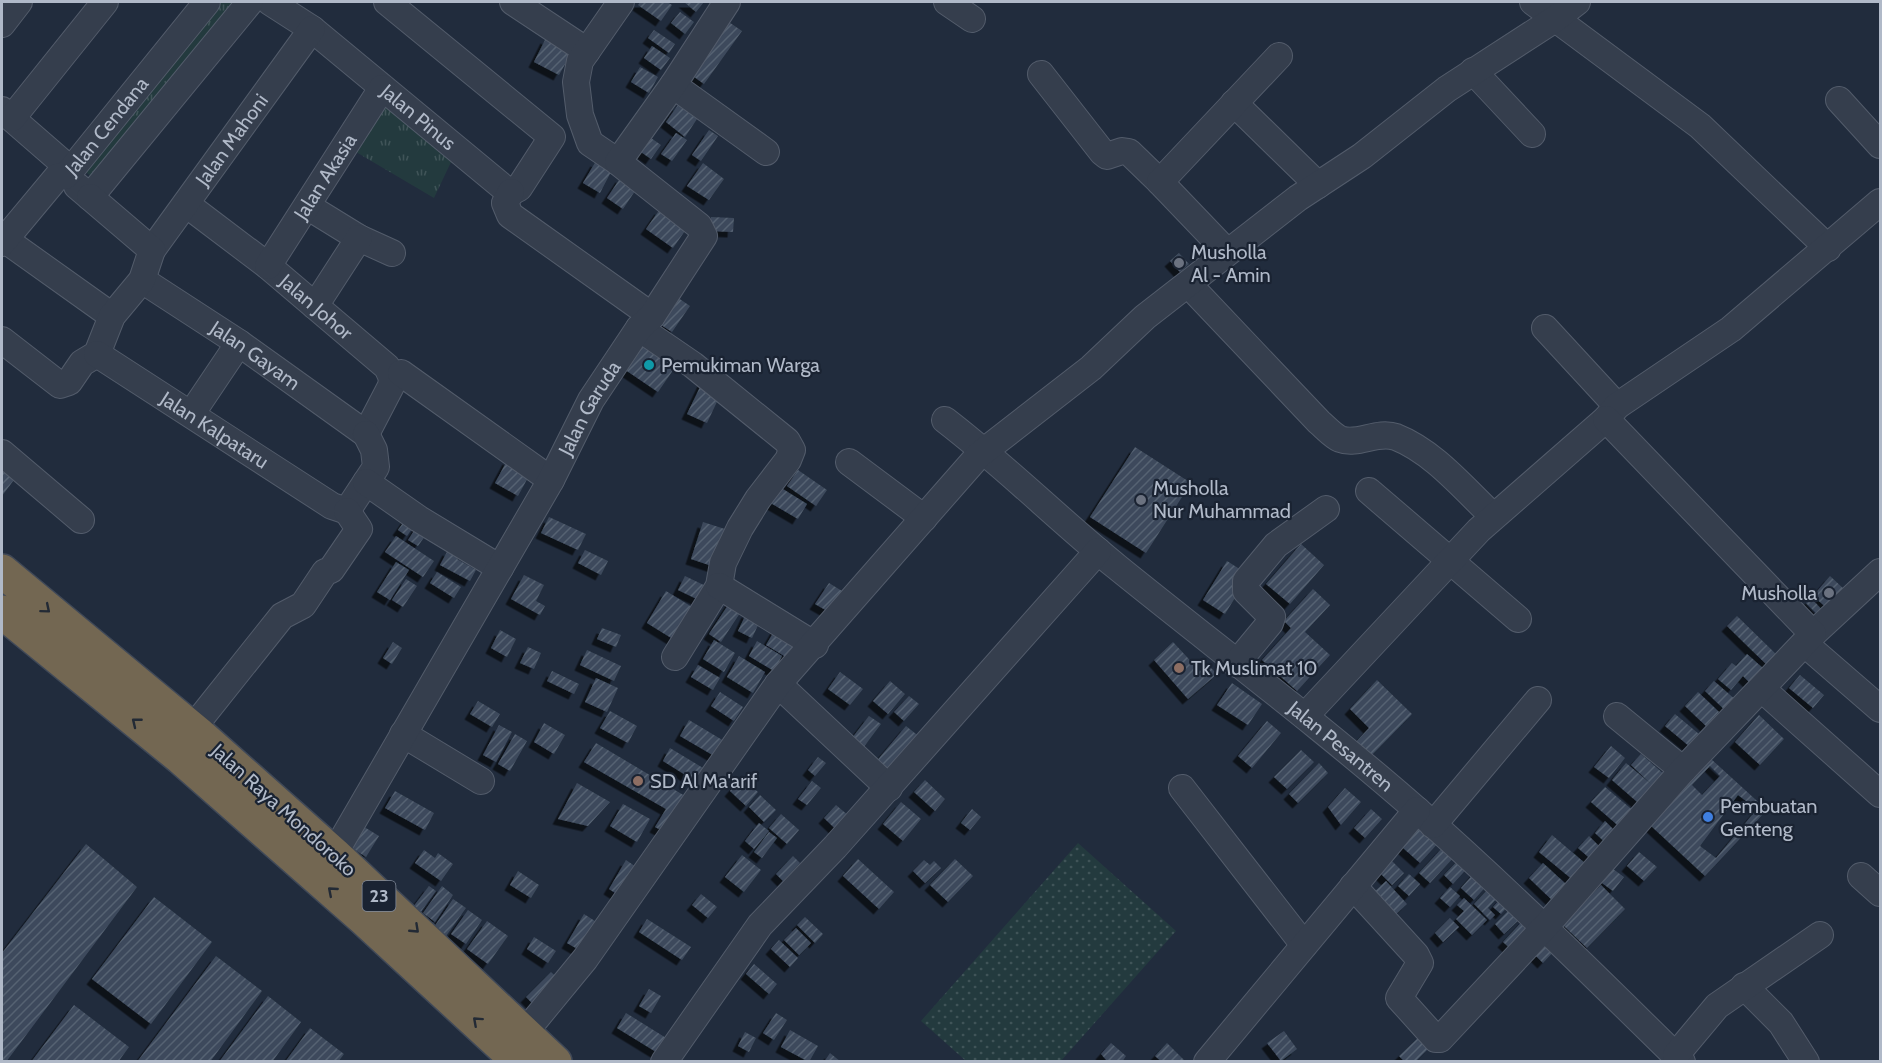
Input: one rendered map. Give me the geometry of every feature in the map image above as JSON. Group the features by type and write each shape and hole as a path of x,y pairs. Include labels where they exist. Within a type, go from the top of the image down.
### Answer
{"highway":[{"name":"Jalan Raya Mondoroko","path":"2,571 192,729 334,854 522,1047"},
{"name":"Jalan Raya Mondoroko","path":"2,612 181,758 372,927 522,1047 555,1062"}],"street":[{"path":"2,24 19,2"},
{"path":"105,2 7,114 90,197 152,250"},
{"name":"Jalan Cendana","path":"6,228 57,177 68,173 207,2"},
{"path":"90,197 250,2"},
{"name":"Jalan Pinus","path":"270,2 312,29 511,192"},
{"path":"387,2 552,138 519,188 511,192 505,202 510,215 645,322 787,441 792,450 788,460 758,499 741,528 723,563 719,586 675,657"},
{"path":"516,2 587,51"},
{"path":"621,2 587,51 576,72 580,115 590,143 618,162 673,85 727,2"},
{"path":"947,2 972,19"},
{"path":"1533,2 1700,126 1828,248"},
{"path":"522,1047 778,684 815,645 887,556 976,459 1091,368 1145,317 1189,285 1227,252 1318,185 1362,156 1473,70 1555,19 1577,2"},
{"name":"Jalan Mahoni","path":"142,280 152,250 312,29"},
{"path":"1160,182 1279,56"},
{"path":"1473,70 1532,134"},
{"path":"1041,74 1102,152 1107,156 1122,150 1129,152 1227,252"},
{"path":"673,85 766,152"},
{"name":"Jalan Akasia","path":"268,266 382,88"},
{"path":"1839,100 1881,145"},
{"path":"1234,103 1318,185"},
{"name":"Jalan Garuda","path":"334,854 551,480 591,400 704,236 699,226 618,162"},
{"path":"1305,716 1373,640 1493,516 1612,413 1731,329 1881,202"},
{"name":"Jalan Johor","path":"186,204 268,266 380,358 392,378 391,386 366,434"},
{"path":"307,206 359,238 392,253"},
{"path":"6,228 112,316"},
{"path":"315,306 359,238"},
{"path":"2,340 60,385 69,382 82,363 98,354 112,316 142,280"},
{"name":"Jalan Gayam","path":"142,280 239,343 366,434"},
{"path":"1189,285 1319,422 1341,440 1357,440 1379,434 1393,435 1429,457 1493,516"},
{"path":"1545,328 1612,413 1809,639 1881,709"},
{"path":"192,413 239,343"},
{"name":"Jalan Kalpataru","path":"98,354 339,508"},
{"path":"401,373 551,480"},
{"name":"Jalan Pesantren","path":"945,420 976,459 1088,561 1236,664 1305,716 1425,818 1544,927 1679,1058"},
{"path":"192,729 282,616 303,605 325,572 331,570 359,529 339,508 366,482 376,467 374,450 366,434"},
{"path":"2,453 81,520"},
{"path":"849,462 924,518"},
{"path":"366,482 419,519 500,568"},
{"path":"1369,491 1452,560 1518,620"},
{"path":"1236,664 1270,623 1272,617 1246,591 1246,581 1276,545 1326,509"},
{"path":"664,1062 760,925 889,788 1088,561"},
{"path":"1353,886 1416,955 1420,963 1399,998 1436,1040 1444,1037 1483,990 1544,927 1683,770 1809,639 1881,572"},
{"path":"719,586 815,645"},
{"path":"778,684 889,788"},
{"path":"1762,689 1881,794"},
{"path":"1207,1062 1353,886 1425,818 1538,700"},
{"path":"1617,716 1683,770"},
{"path":"403,734 481,781"},
{"path":"1182,788 1304,945"},
{"path":"1861,876 1881,893"},
{"path":"1679,1058 1717,1006 1744,986 1780,965 1820,935"},
{"path":"1744,986 1781,1023 1806,1062"}],"green space":[{"path":"217,2 242,2 94,179 80,167"},
{"path":"384,103 451,162 434,198 356,152"},
{"path":"1078,843 1176,931 1061,1061 966,1061 921,1021"}],"building":[{"path":"640,2 667,2 672,5 661,21 638,5"},
{"path":"684,2 704,2 696,12"},
{"path":"680,12 694,22 685,34 671,23"},
{"path":"723,18 742,31 704,84 686,71"},
{"path":"654,30 675,44 669,53 648,38"},
{"path":"546,38 572,52 559,75 534,62"},
{"path":"652,46 670,58 661,70 644,58"},
{"path":"640,67 658,77 649,93 631,82"},
{"path":"678,105 697,119 685,137 666,122"},
{"path":"709,130 718,136 701,161 692,155"},
{"path":"676,133 687,140 672,161 661,154"},
{"path":"651,138 661,145 651,159 641,152"},
{"path":"596,161 612,170 600,193 583,183"},
{"path":"703,163 724,179 709,200 687,186"},
{"path":"621,177 637,188 623,209 607,198"},
{"path":"660,209 687,228 673,248 646,229"},
{"path":"711,217 734,218 733,232 710,231"},
{"name":"Musholla Al - Amin","path":"1179,253 1189,264 1180,272 1170,261"},
{"path":"671,293 690,306 672,332 658,323"},
{"name":"Pemukiman Warga","path":"640,337 678,363 658,392 621,367"},
{"path":"703,381 722,391 707,423 687,414"},
{"name":"Musholla Nur Muhammad","path":"1135,447 1191,483 1146,553 1090,517"},
{"path":"2,457 19,473 2,496"},
{"path":"508,459 531,472 518,496 495,483"},
{"path":"798,470 827,490 816,506 787,486"},
{"path":"778,486 807,504 798,519 769,502"},
{"path":"408,516 416,523 407,536 398,530"},
{"path":"549,517 586,534 578,550 541,533"},
{"path":"420,522 430,529 418,546 408,540"},
{"path":"703,522 731,531 715,567 691,559"},
{"path":"396,536 434,561 423,577 385,552"},
{"path":"1301,544 1324,565 1290,604 1266,584"},
{"path":"448,550 459,556 457,559 476,570 470,581 440,565"},
{"path":"585,550 608,561 601,575 578,563"},
{"path":"1227,561 1249,575 1225,614 1203,600"},
{"path":"396,562 409,570 390,600 377,592"},
{"path":"437,572 461,587 454,598 430,583"},
{"path":"524,575 544,585 536,601 545,606 540,615 511,599"},
{"path":"685,576 712,589 705,603 678,590"},
{"name":"Musholla","path":"1830,576 1845,590 1828,609 1813,596"},
{"path":"406,579 417,586 403,607 392,600"},
{"path":"829,583 842,591 829,612 815,604"},
{"path":"1313,589 1330,605 1305,632 1330,655 1297,691 1262,660 1291,628 1284,621"},
{"path":"666,591 700,612 681,644 647,623"},
{"path":"1811,598 1824,612 1820,617 1806,603"},
{"path":"732,599 744,607 721,642 709,634"},
{"path":"747,612 761,619 752,638 738,631"},
{"path":"1737,616 1779,657 1769,667 1727,626"},
{"path":"602,628 621,635 616,647 597,639"},
{"path":"776,628 802,643 791,660 766,645"},
{"path":"500,630 516,639 507,657 491,648"},
{"path":"714,640 735,653 724,672 703,659"},
{"path":"757,641 782,656 774,671 749,656"},
{"path":"393,642 402,648 392,664 383,658"},
{"name":"Tk Muslimat 10","path":"1173,642 1200,671 1207,664 1217,674 1188,699 1154,660"},
{"path":"528,647 541,653 534,669 520,663"},
{"path":"587,650 621,666 614,681 580,665"},
{"path":"1747,654 1765,670 1752,685 1743,676 1731,690 1718,679 1732,663 1736,666"},
{"path":"739,656 765,672 753,693 727,677"},
{"path":"698,665 720,678 713,690 691,677"},
{"path":"552,671 579,684 574,694 547,681"},
{"path":"840,672 863,689 850,705 828,689"},
{"path":"1800,675 1824,695 1813,708 1789,688"},
{"path":"596,678 618,688 607,712 585,702"},
{"path":"1377,680 1412,714 1371,756 1356,742 1369,728 1350,709"},
{"path":"890,681 905,694 888,714 873,701"},
{"path":"1714,681 1737,701 1727,712 1705,691"},
{"path":"1232,683 1262,704 1248,725 1217,705"},
{"path":"720,692 743,707 734,721 711,706"},
{"path":"1698,692 1719,712 1706,726 1685,706"},
{"path":"909,696 919,704 904,721 894,712"},
{"path":"478,701 500,714 492,727 470,714"},
{"path":"610,711 637,726 628,743 600,728"},
{"path":"1675,714 1699,734 1689,746 1665,726"},
{"path":"1759,715 1784,739 1760,765 1735,742"},
{"path":"869,716 881,724 863,748 852,738"},
{"path":"689,720 724,741 716,757 680,736"},
{"path":"1267,721 1281,733 1252,768 1238,756"},
{"path":"544,723 565,735 554,754 534,742"},
{"path":"499,725 512,732 496,762 483,755"},
{"path":"906,726 926,742 886,772 875,763"},
{"path":"515,734 527,741 510,771 498,764"},
{"name":"SD Al Ma'arif","path":"596,743 690,799 670,835 655,827 666,809 584,762"},
{"path":"1611,746 1625,758 1609,778 1594,767"},
{"path":"670,748 703,768 695,781 663,761"},
{"path":"1301,750 1314,762 1287,789 1274,777"},
{"path":"1641,754 1665,775 1643,807 1612,780 1626,763 1651,784 1631,765"},
{"path":"818,757 826,763 815,776 808,770"},
{"path":"1710,758 1767,810 1705,876 1649,824","holes":["1710,766 1720,776 1702,795 1692,785","1738,795 1757,809 1716,858 1700,846"]},
{"path":"1319,763 1328,773 1298,803 1289,794"},
{"path":"741,778 758,792 746,806 730,791"},
{"path":"925,780 945,799 935,811 914,792"},
{"path":"812,781 821,788 807,805 798,799"},
{"name":"SD Al Ma'arif","path":"577,783 610,802 588,826 558,819"},
{"path":"1605,787 1636,813 1622,829 1591,802"},
{"path":"1345,788 1361,802 1341,825 1328,807"},
{"path":"395,791 434,813 425,830 385,808"},
{"path":"760,795 776,810 764,822 749,807"},
{"path":"901,802 921,819 903,841 883,824"},
{"name":"SD Al Ma'arif","path":"623,804 650,819 637,842 610,826"},
{"path":"836,805 856,822 843,836 824,818"},
{"path":"972,809 981,817 970,830 961,823"},
{"path":"1371,809 1382,819 1365,838 1354,828"},
{"path":"781,814 799,830 787,844 769,828"},
{"path":"1605,821 1618,834 1608,845 1595,833"},
{"path":"759,823 769,831 754,849 745,841"},
{"path":"1423,824 1441,840 1420,863 1402,847"},
{"path":"361,825 379,836 366,857 349,846"},
{"path":"769,832 777,838 762,858 754,852"},
{"path":"1552,835 1586,864 1573,880 1539,852"},
{"path":"1589,836 1604,851 1594,862 1578,848"},
{"path":"86,844 137,887 6,1062 2,1062 2,953"},
{"path":"1444,846 1455,856 1430,883 1419,873"},
{"path":"424,850 435,858 438,853 453,864 441,881 415,863"},
{"path":"1639,852 1657,867 1644,881 1627,866"},
{"path":"742,855 761,870 744,892 725,877"},
{"path":"1463,855 1472,863 1453,884 1444,875"},
{"path":"793,856 800,863 783,881 776,874"},
{"path":"858,859 894,892 879,909 843,876"},
{"path":"955,859 973,876 948,902 930,885"},
{"path":"626,860 639,869 623,898 609,889"},
{"path":"924,860 930,865 934,861 941,868 925,883 913,871"},
{"path":"1391,860 1404,873 1392,885 1379,872"},
{"path":"1543,863 1568,886 1553,901 1529,878"},
{"path":"1613,869 1624,877 1613,891 1602,883"},
{"path":"518,871 539,885 531,898 510,885"},
{"path":"1476,871 1489,883 1474,900 1461,888"},
{"path":"1409,874 1420,884 1409,896 1398,886"},
{"path":"1386,881 1407,904 1394,916 1373,893"},
{"path":"1601,885 1625,909 1587,948 1563,925"},
{"path":"429,886 436,891 420,913 413,907"},
{"path":"442,886 453,895 435,922 423,913"},
{"path":"1491,886 1500,895 1488,908 1495,915 1490,920 1474,904"},
{"path":"1450,887 1460,896 1450,907 1440,898"},
{"path":"701,894 717,907 708,918 692,905"},
{"path":"1503,896 1511,903 1501,914 1493,907"},
{"path":"154,897 212,942 151,1024 92,979"},
{"path":"1464,898 1487,920 1472,935 1456,919 1464,911 1457,905"},
{"path":"453,899 466,908 446,936 434,927"},
{"path":"1513,906 1523,916 1504,934 1495,924"},
{"path":"468,910 482,920 466,944 451,934"},
{"path":"584,914 598,923 581,951 567,943"},
{"path":"1528,915 1539,926 1514,952 1503,942"},
{"path":"805,917 823,934 815,943 797,925"},
{"path":"1450,918 1459,927 1443,942 1435,933"},
{"path":"647,919 691,947 682,960 639,932"},
{"path":"487,921 508,936 488,964 467,949"},
{"path":"796,928 811,943 799,955 784,940"},
{"path":"534,937 556,951 548,963 527,949"},
{"path":"1545,937 1557,948 1543,963 1531,951"},
{"path":"779,940 798,958 790,967 771,949"},
{"path":"216,956 262,991 210,1062 137,1062"},
{"path":"754,964 777,984 769,994 746,974"},
{"path":"551,972 564,984 539,1010 526,997"},
{"path":"649,989 661,996 651,1013 639,1006"},
{"path":"268,996 301,1022 272,1062 219,1062"},
{"path":"74,1005 129,1047 118,1062 31,1062"},
{"path":"626,1013 671,1041 661,1055 617,1028"},
{"path":"776,1013 787,1020 774,1040 763,1033"},
{"path":"310,1028 344,1054 338,1062 285,1062"},
{"path":"790,1030 818,1046 809,1062 781,1047"},
{"path":"1284,1031 1297,1049 1281,1061 1267,1043"},
{"path":"745,1032 756,1038 749,1052 738,1046"},
{"path":"1420,1036 1430,1047 1415,1062 1405,1062 1399,1056"},
{"path":"1111,1043 1126,1056 1122,1062 1108,1062 1101,1054"},
{"path":"1167,1043 1186,1062 1162,1062 1155,1056"},
{"path":"830,1053 841,1062 824,1062"}],"place":[{"name":"Musholla Al - Amin","path":"1179,263"},
{"name":"Pemukiman Warga","path":"649,365"},
{"name":"Musholla Nur Muhammad","path":"1141,500"},
{"name":"Musholla","path":"1829,593"},
{"name":"Tk Muslimat 10","path":"1179,668"},
{"name":"SD Al Ma'arif","path":"638,781"},
{"name":"Pembuatan Genteng","path":"1708,817"}]}
